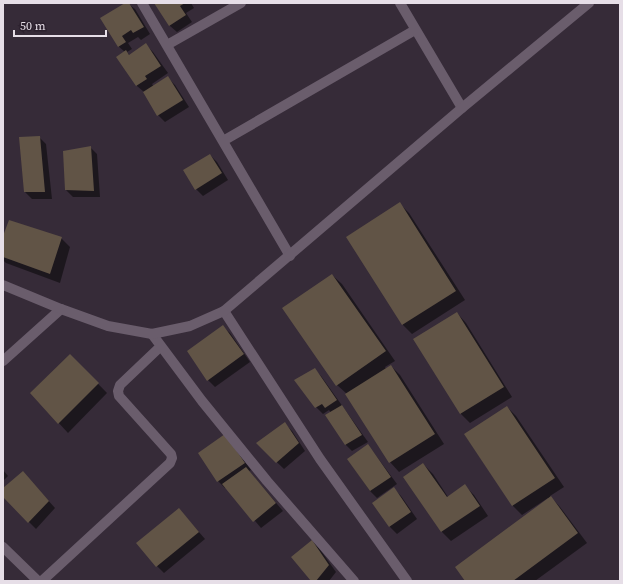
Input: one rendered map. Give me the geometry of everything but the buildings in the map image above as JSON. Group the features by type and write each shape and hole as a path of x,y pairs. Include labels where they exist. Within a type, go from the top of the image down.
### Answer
{"street":[{"path":"142,3 290,256"},
{"path":"167,45 241,3"},
{"path":"400,3 462,108"},
{"path":"3,285 60,309 108,326 152,334 190,326 224,312 462,108 589,3"},
{"path":"223,141 415,30"},
{"path":"3,361 60,309"},
{"path":"224,312 320,459 407,581"},
{"path":"152,334 202,401 267,481 354,581"},
{"path":"42,581 170,463 172,458 171,454 119,396 118,391 120,385 161,346"},
{"path":"3,546 38,581"}]}
